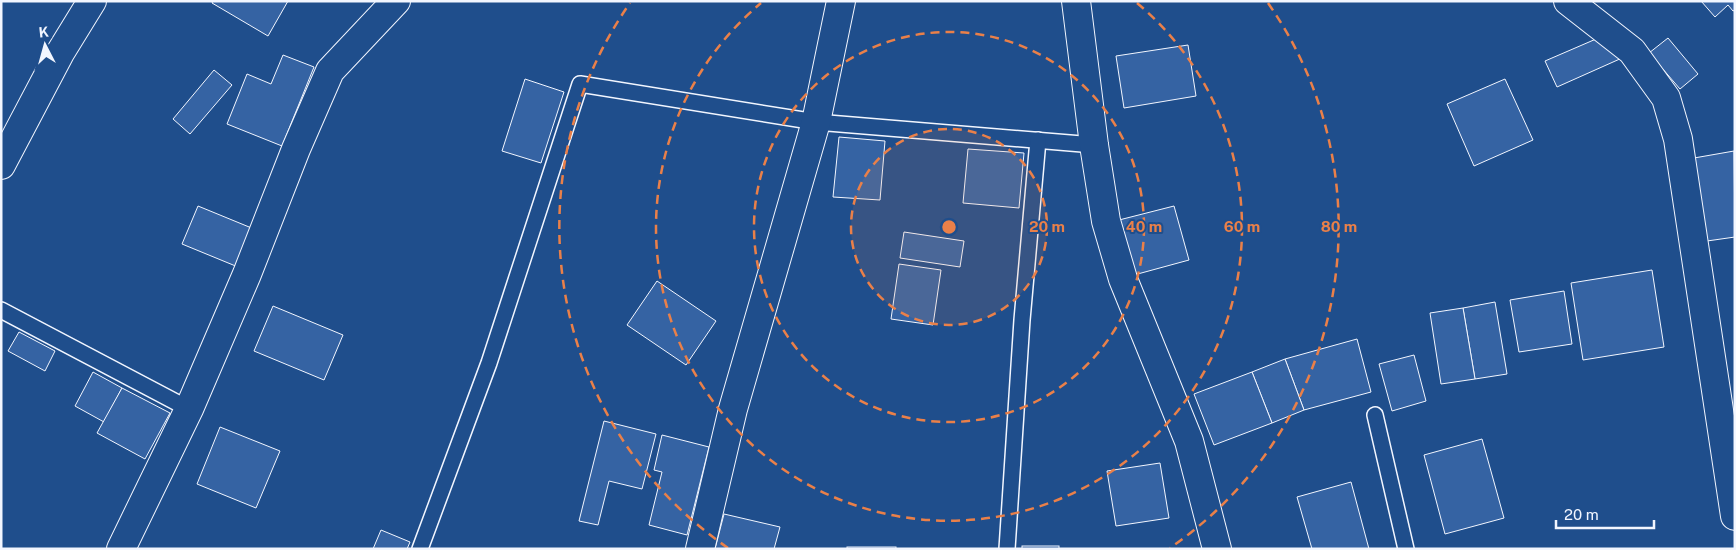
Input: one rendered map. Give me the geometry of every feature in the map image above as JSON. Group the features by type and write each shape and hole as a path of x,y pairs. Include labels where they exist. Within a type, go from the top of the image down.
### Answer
{"street":[{"path":"1,165 60,52 92,1"},
{"path":"121,549 188,409 247,274 296,149 330,71 396,1"},
{"path":"700,549 732,409 816,122 842,1"},
{"path":"1076,1 1094,145 1106,221 1123,279 1189,441 1217,549"},
{"path":"1568,1 1632,51 1666,98 1678,139 1735,516"}],"lane":[{"path":"420,549 489,364 580,84 816,122 1094,145"},
{"path":"1007,549 1022,320 1038,140"},
{"path":"1,310 188,409"},
{"path":"1374,415 1406,549"}],"building":[{"path":"213,1 288,1 268,36 212,3"},
{"path":"1701,1 1735,1 1735,10 1733,11 1728,5 1715,17"},
{"path":"1668,38 1698,74 1680,89 1649,53"},
{"path":"1596,39 1622,58 1557,87 1545,61"},
{"path":"1188,45 1196,96 1124,108 1116,56"},
{"path":"283,55 314,67 282,146 227,124 247,74 271,84"},
{"path":"214,70 232,85 190,134 173,119"},
{"path":"525,79 564,92 541,163 502,151"},
{"path":"1505,79 1533,140 1474,166 1447,104"},
{"path":"839,137 885,141 880,200 833,197"},
{"path":"968,149 1024,153 1019,208 963,203"},
{"path":"1734,151 1735,237 1707,241 1694,158"},
{"path":"198,206 254,229 238,267 182,244"},
{"path":"1174,206 1189,260 1134,275 1119,220"},
{"path":"904,232 964,241 960,267 900,258"},
{"path":"899,264 941,270 933,325 891,319"},
{"path":"1652,270 1664,347 1583,360 1571,283"},
{"path":"657,281 716,321 686,365 627,325"},
{"path":"1564,291 1572,344 1519,352 1510,300"},
{"path":"1495,302 1507,374 1475,379 1463,308"},
{"path":"273,306 343,335 324,380 254,351"},
{"path":"1463,308 1475,379 1441,384 1430,313"},
{"path":"19,332 55,351 45,371 8,351"},
{"path":"1357,339 1371,392 1304,410 1285,359"},
{"path":"1414,355 1426,401 1392,411 1379,364"},
{"path":"1285,359 1304,410 1272,423 1252,372"},
{"path":"93,372 122,388 104,422 75,406"},
{"path":"1252,372 1272,423 1214,445 1194,394"},
{"path":"122,388 170,413 145,459 97,433"},
{"path":"604,421 656,434 642,489 609,481 598,525 579,521"},
{"path":"220,427 280,451 256,508 197,484"},
{"path":"662,435 709,447 687,535 649,525 662,472 654,470"},
{"path":"1482,439 1504,518 1445,534 1424,455"},
{"path":"1160,463 1169,518 1116,526 1107,471"},
{"path":"1351,482 1369,549 1312,549 1297,497"},
{"path":"724,514 780,527 774,549 715,549"},
{"path":"381,530 410,542 407,549 373,549"},
{"path":"1022,546 1059,546 1059,549 1022,549"},
{"path":"847,547 896,547 896,549 847,549"}]}
